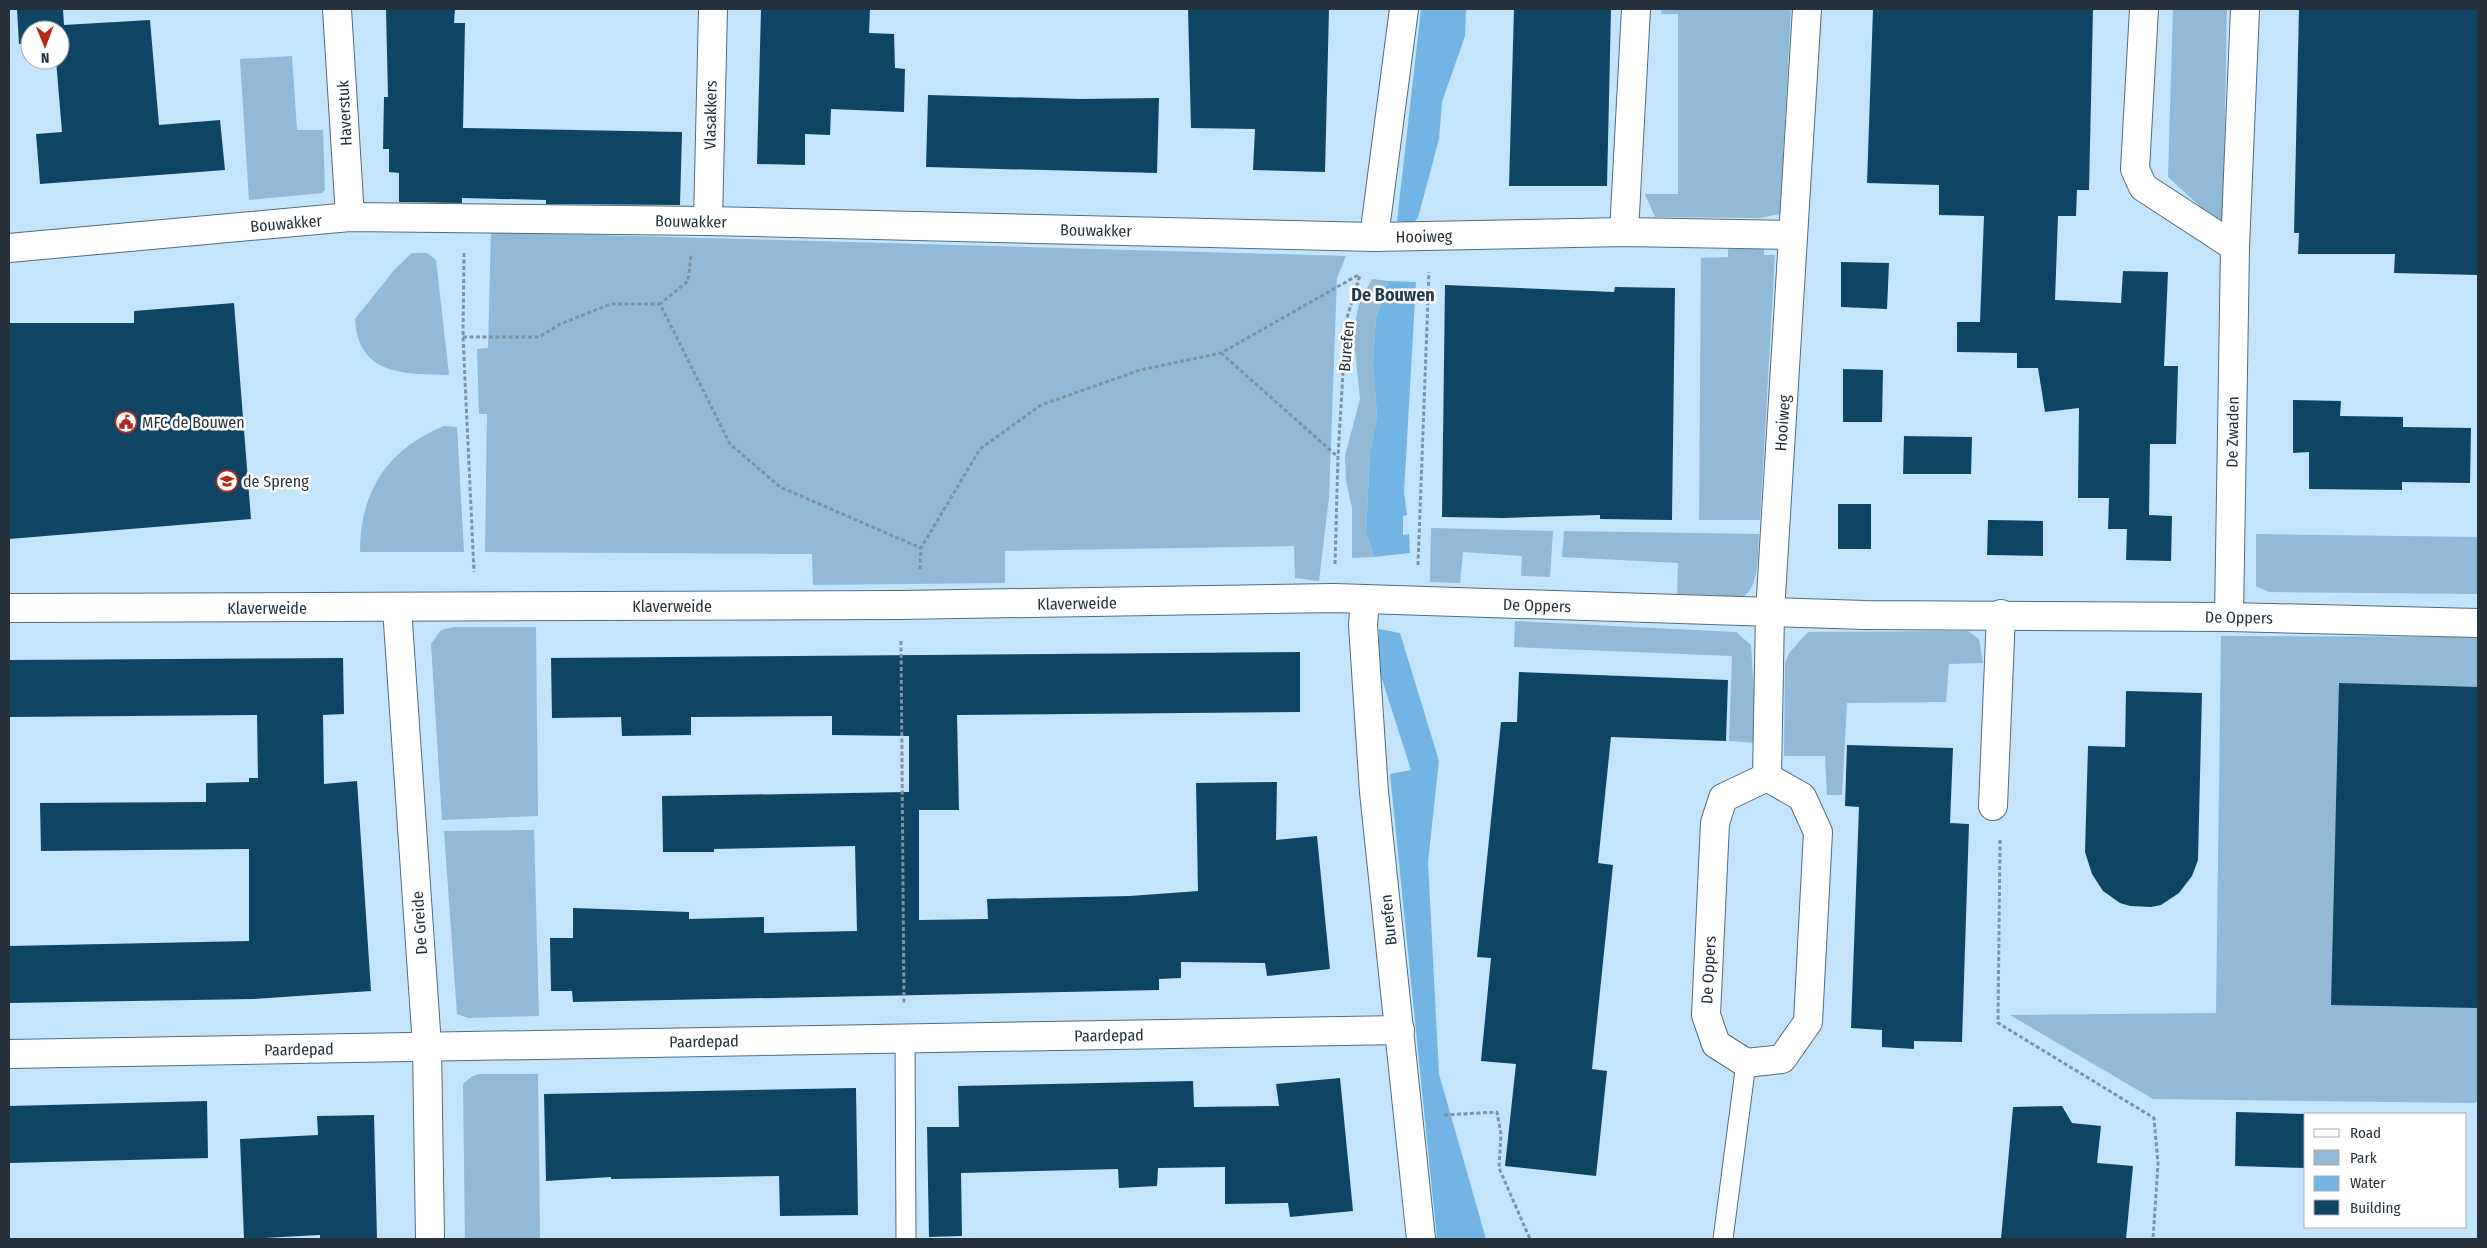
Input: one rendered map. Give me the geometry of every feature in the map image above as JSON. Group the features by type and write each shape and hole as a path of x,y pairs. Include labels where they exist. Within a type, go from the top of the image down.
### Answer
{"street":[{"name":"Haverstuk","path":"337,9 350,217"},
{"name":"Vlasakkers","path":"703,221 712,9"},
{"path":"1374,237 1404,9"},
{"path":"1624,232 1636,9"},
{"name":"Hooiweg","path":"1770,612 1807,9"},
{"path":"2144,9 2135,169 2143,187 2236,247"},
{"name":"De Zwaden","path":"2229,616 2236,247 2245,9"},
{"name":"Bouwakker","path":"9,248 350,217 703,221 1374,237"},
{"name":"Hooiweg","path":"1374,237 1624,232 1793,235"},
{"name":"De Oppers","path":"1334,598 1865,616 2001,614 2229,616 2478,623"},
{"name":"Klaverweide","path":"9,608 910,605 1334,598"},
{"name":"Burefen","path":"1365,599 1363,625 1374,792 1421,1239"},
{"name":"De Greide","path":"397,608 427,1046 430,1239"},
{"path":"1746,1063 1782,1059 1808,1022 1818,832 1802,797 1767,777 1770,612"},
{"path":"1993,806 2001,614"},
{"name":"De Oppers","path":"1746,1063 1716,1044 1706,1015 1715,823 1724,798 1767,777"},
{"name":"Paardepad","path":"9,1054 1400,1030"}],"lane":[{"path":"905,1038 906,1239"},
{"path":"1723,1239 1746,1063"}],"path":[{"path":"464,219 464,337 475,607"},
{"path":"464,337 539,337 560,324 611,304 660,304 688,281 703,221"},
{"path":"1417,601 1430,236"},
{"name":"Burefen","path":"1334,598 1338,457 1346,321 1360,274 1374,237"},
{"path":"905,1038 910,605 921,548 980,449 1041,405 1140,370 1221,353 1360,274"},
{"path":"660,304 730,444 780,487 921,548"},
{"path":"1221,353 1338,457"},
{"path":"1993,806 2000,830 1998,1023 2154,1118 2158,1164 2153,1239"},
{"path":"1468,1112 1497,1112 1502,1134 1499,1168 1530,1239"}],"green space":[{"path":"1662,9 1791,9 1780,214 1760,218 1655,217 1645,194 1678,194 1678,14 1661,14"},
{"path":"2173,9 2227,9 2223,222 2219,224 2168,177"},
{"path":"292,56 297,130 323,130 325,190 322,193 249,200 240,59"},
{"path":"491,232 1346,256 1337,278 1329,497 1319,581 1295,578 1294,546 1005,551 1005,583 813,585 812,554 485,552 487,414 479,414 477,349 488,348"},
{"path":"1764,248 1764,255 1775,255 1760,520 1699,520 1701,258 1728,257 1728,249"},
{"path":"412,253 427,253 436,260 449,375 416,374 387,368 374,362 365,352 358,338 355,319 395,269"},
{"path":"1372,279 1388,281 1376,318 1373,362 1377,417 1370,454 1366,532 1374,557 1352,558 1352,508 1346,481 1345,456 1360,399 1353,331 1359,304"},
{"path":"444,426 457,427 464,552 360,552 361,530 365,509 381,474 407,447 424,435"},
{"path":"1431,528 1553,531 1550,577 1521,576 1522,556 1463,552 1460,583 1430,582"},
{"path":"1564,531 1759,534 1755,579 1747,594 1740,599 1677,596 1678,563 1562,557"},
{"path":"2256,534 2478,537 2478,594 2269,592 2256,586"},
{"path":"1515,621 1736,632 1751,645 1757,743 1729,741 1732,656 1514,647"},
{"path":"454,627 536,627 538,816 442,820 431,644 441,630"},
{"path":"1968,631 1979,639 1983,663 1949,664 1946,702 1847,703 1842,795 1827,795 1825,756 1784,756 1785,663 1789,653 1808,632"},
{"path":"2221,636 2478,637 2478,1101 2474,1103 2153,1099 2010,1015 2216,1013"},
{"path":"534,830 539,1016 468,1018 457,1014 444,831"},
{"path":"479,1074 538,1074 540,1239 465,1239 463,1084 471,1077"}],"water":[{"path":"1421,9 1466,9 1465,36 1442,102 1439,139 1418,218 1413,223 1397,221"},
{"path":"1388,281 1416,282 1404,492 1407,515 1403,516 1403,535 1409,534 1410,553 1374,557 1366,532 1370,454 1377,417 1373,362 1376,318"},
{"path":"1379,629 1400,633 1439,761 1428,862 1439,1074 1486,1239 1437,1239 1390,774 1411,770 1379,670"}],"building":[{"path":"17,9 63,9 64,20 20,20 19,44"},
{"path":"386,9 455,9 454,23 465,23 463,128 682,132 680,205 546,204 546,200 462,198 462,203 399,202 399,173 389,172 389,149 383,149 384,97 388,97"},
{"path":"761,9 870,9 869,33 894,34 895,68 905,69 904,112 831,109 830,135 805,134 805,165 757,164"},
{"path":"1188,9 1329,9 1325,172 1253,170 1255,129 1191,128"},
{"path":"1514,9 1611,9 1607,186 1509,186"},
{"path":"1873,9 2093,10 2089,190 2077,190 2076,216 2058,216 2055,300 2121,303 2123,271 2168,272 2164,366 2178,366 2176,444 2150,444 2149,515 2172,516 2171,561 2126,560 2127,529 2108,529 2109,498 2078,498 2079,408 2045,412 2038,368 2017,368 2017,353 1957,352 1957,322 1980,322 1984,216 1939,215 1939,185 1867,183"},
{"path":"2299,9 2478,9 2478,275 2394,273 2395,254 2298,254 2299,233 2294,233"},
{"path":"150,20 159,125 220,120 225,170 40,184 36,134 62,132 57,70 70,70 70,25"},
{"path":"928,95 1079,99 1159,98 1157,173 926,167"},
{"path":"1841,262 1889,263 1887,309 1841,307"},
{"path":"1445,285 1614,292 1615,287 1675,288 1672,520 1600,519 1600,515 1503,518 1442,517"},
{"name":"MFC de Bouwen","path":"234,303 251,519 9,539 9,323 134,323 134,311"},
{"path":"1843,369 1883,370 1882,422 1843,422"},
{"path":"2293,400 2341,401 2340,416 2403,417 2403,427 2471,428 2470,483 2402,482 2402,490 2309,489 2309,452 2293,453"},
{"path":"1904,436 1972,437 1971,474 1903,474"},
{"path":"1838,504 1871,504 1871,549 1838,549"},
{"path":"1988,520 2043,521 2043,556 1987,555"},
{"path":"1300,652 1300,712 957,715 959,810 919,810 919,920 988,919 987,899 1130,896 1198,891 1196,783 1277,782 1276,840 1317,836 1330,969 1267,976 1265,963 1181,962 1181,978 1159,979 1159,990 573,1002 572,991 551,991 550,938 573,938 573,908 689,912 689,919 764,917 764,933 857,931 855,846 714,849 714,852 663,852 662,796 909,792 909,736 832,735 832,716 691,717 691,735 622,736 621,717 552,718 551,658"},
{"path":"343,658 344,714 323,715 324,784 357,781 371,991 254,999 9,1003 9,946 249,941 249,849 41,851 40,803 206,802 206,783 249,782 249,778 258,778 257,715 9,717 9,660"},
{"path":"1519,672 1728,680 1726,741 1611,737 1598,863 1613,865 1592,1069 1607,1071 1596,1176 1505,1166 1516,1064 1481,1061 1491,958 1477,957 1501,722 1517,722"},
{"path":"2339,683 2478,687 2477,1008 2331,1005"},
{"path":"2126,691 2202,693 2198,860 2192,876 2179,893 2161,905 2151,907 2130,906 2120,903 2103,891 2092,874 2085,852 2088,746 2125,747"},
{"path":"1847,745 1953,748 1950,823 1969,824 1962,1042 1914,1041 1914,1049 1882,1047 1882,1030 1851,1028 1859,807 1845,806"},
{"path":"1340,1078 1353,1211 1290,1217 1288,1203 1225,1204 1225,1167 1158,1168 1157,1186 1119,1188 1118,1169 961,1173 962,1236 929,1237 927,1127 959,1127 958,1086 1193,1081 1194,1107 1279,1106 1276,1084"},
{"path":"856,1088 858,1215 780,1216 779,1176 611,1179 611,1177 546,1181 544,1094"},
{"path":"207,1101 208,1158 9,1163 9,1106"},
{"path":"2062,1106 2072,1123 2101,1126 2097,1163 2133,1166 2126,1239 2001,1239 2013,1107"},
{"path":"2236,1112 2304,1114 2304,1168 2235,1166"},
{"path":"374,1115 377,1239 320,1239 320,1235 244,1239 240,1139 318,1135 317,1116"}],"place":[{"name":"MFC de Bouwen","path":"126,422"},
{"name":"de Spreng","path":"227,481"}],"district":[{"name":"De Bouwen","path":"1393,295"}]}
